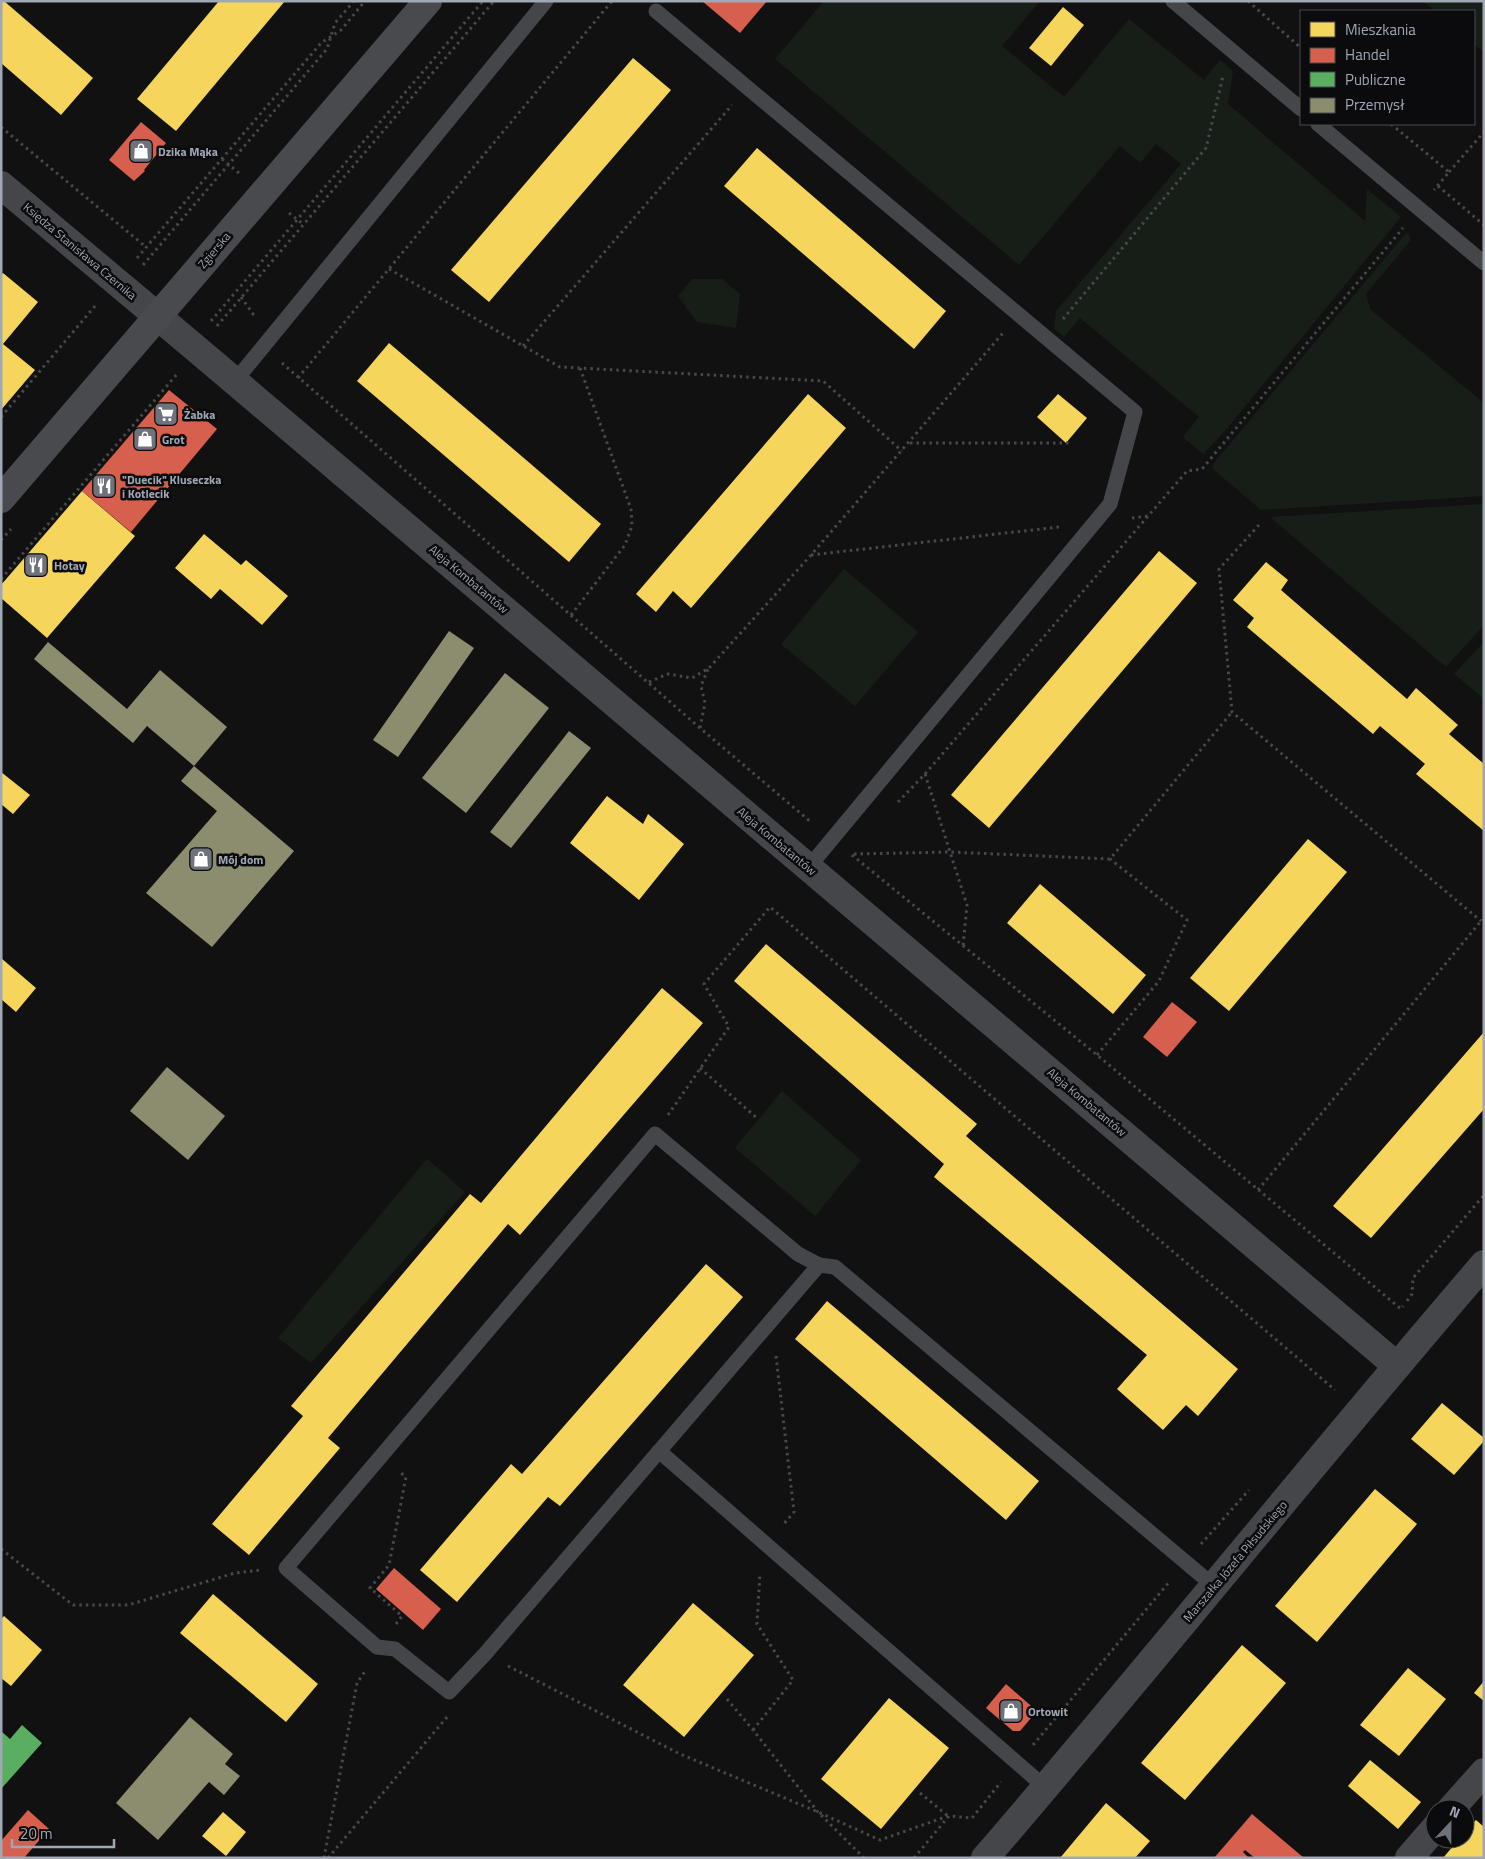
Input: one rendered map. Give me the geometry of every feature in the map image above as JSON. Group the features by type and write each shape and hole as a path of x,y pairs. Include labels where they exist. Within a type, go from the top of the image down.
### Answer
{"main road":[{"name":"Zgierska","path":"1,500 428,1"}],"street":[{"name":"Księdza Stanisława Czernika","path":"1,185 158,317"},
{"name":"Aleja Kombatantów","path":"158,317 983,1014 1396,1366"},
{"name":"Marszałka Józefa Piłsudskiego","path":"985,1858 1046,1788 1396,1366 1484,1264"},
{"path":"1461,1799 1484,1772"},
{"path":"1410,1858 1425,1840"}],"lane":[{"path":"235,381 546,1"},
{"path":"1173,1 1300,108"},
{"path":"656,11 1135,412 1110,504 808,868"},
{"path":"1319,125 1484,263"},
{"path":"819,1265 485,1654 449,1692 396,1649 378,1647 286,1568 655,1134 798,1254 819,1265 835,1267 1214,1586"},
{"path":"659,1452 1046,1788"}],"path":[{"path":"1,417 122,286 132,278 327,49 335,23 354,1"},
{"path":"122,286 146,248 321,43 341,30 366,1"},
{"path":"1,579 203,331 482,1"},
{"path":"192,345 241,297 494,1"},
{"path":"298,378 612,1"},
{"path":"1248,1 1300,47"},
{"path":"1055,346 1064,317 1206,148 1230,49"},
{"path":"524,346 747,88"},
{"path":"1392,125 1449,172"},
{"path":"1,127 146,248"},
{"path":"898,803 1188,471 1202,469 1484,132"},
{"path":"1438,186 1484,225"},
{"path":"389,269 560,367 823,381 902,451"},
{"path":"241,297 261,325 283,364 298,378 700,728 832,839"},
{"path":"648,682 668,674 692,678 709,668 811,555 1018,315"},
{"path":"571,615 625,545 632,526 631,509 580,368"},
{"path":"909,443 1072,443"},
{"path":"811,555 1149,516"},
{"path":"1,540 14,525"},
{"path":"1110,859 1232,712 1220,569 1259,526"},
{"path":"700,728 705,704 701,686 709,668"},
{"path":"1232,712 1482,921 1258,1190"},
{"path":"925,774 967,905 963,946"},
{"path":"850,854 857,846"},
{"path":"850,854 950,852 1110,859 1187,920 1159,981 1097,1055"},
{"path":"850,854 1097,1055 1401,1309 1412,1294 1412,1278 1484,1195"},
{"path":"655,1134 729,1027 704,984 770,907 1336,1391"},
{"path":"700,1068 758,1120"},
{"path":"753,1730 793,1680 757,1624 760,1562 765,1544 794,1512 771,1319"},
{"path":"324,1858 356,1683 378,1654 378,1647 402,1616 370,1588 389,1565 406,1477 381,1457"},
{"path":"485,1654 680,1754 880,1840 949,1816 972,1818 1185,1562 1251,1488"},
{"path":"1,1549 73,1605 128,1605 235,1573 286,1568"},
{"path":"328,1858 450,1714 449,1692"},
{"path":"727,1699 818,1812 864,1858"},
{"path":"920,1793 949,1816"},
{"path":"914,1858 949,1816"}],"shaded area":[{"path":"824,1 1040,1 1002,46 1064,97 1129,19 1204,80 1220,60 1233,71 1228,104 1365,221 1367,189 1401,217 1225,431 1203,454 1183,437 1199,417 1080,318 1064,337 1054,329 1056,311 1181,164 1156,144 1140,163 1120,146 1019,265 775,59"},
{"path":"1423,1 1484,1 1484,52 1475,45 1475,10 1434,10"},
{"path":"1406,233 1410,236 1410,241 1366,294 1370,309 1484,403 1484,496 1261,510 1213,469 1213,464"},
{"path":"692,279 722,279 740,294 736,328 697,322 678,296"},
{"path":"1484,504 1484,625 1446,667 1270,517"},
{"path":"844,569 918,632 855,706 781,644"},
{"path":"1484,642 1484,699 1454,674"},
{"path":"782,1091 861,1160 815,1216 735,1148"},
{"path":"427,1159 465,1192 311,1363 278,1338"}],"building: Mieszkania":[{"path":"1,1 4,1 93,78 61,115 1,63"},
{"path":"219,1 285,1 176,131 137,99"},
{"path":"1063,7 1084,25 1051,66 1029,48"},
{"path":"633,58 671,90 489,302 451,270"},
{"path":"757,148 946,311 914,349 724,186"},
{"path":"3,273 38,302 3,344 35,370 1,410 1,275"},
{"path":"389,343 601,524 569,562 357,381"},
{"path":"808,394 846,428 691,608 673,591 656,612 636,594"},
{"path":"1058,394 1087,418 1066,443 1037,417"},
{"path":"82,491 135,536 47,638 1,598 1,585"},
{"path":"204,534 241,565 246,560 288,596 262,625 220,589 211,599 175,568"},
{"path":"1159,551 1197,583 989,828 951,795"},
{"path":"1266,562 1288,580 1281,590 1407,699 1416,688 1458,725 1449,734 1484,764 1484,831 1416,774 1425,764 1380,726 1373,734 1247,627 1254,618 1233,600"},
{"path":"1,772 30,795 13,814 1,804"},
{"path":"607,796 643,824 648,814 684,844 639,900 570,843"},
{"path":"1308,839 1347,872 1229,1011 1190,978"},
{"path":"1040,884 1146,975 1113,1014 1007,923"},
{"path":"766,944 977,1124 966,1136 1238,1369 1198,1416 1186,1405 1163,1430 1117,1389 1147,1355 934,1177 944,1164 734,981"},
{"path":"1,958 36,988 16,1012 1,999"},
{"path":"662,988 703,1023 520,1235 508,1224 328,1438 340,1448 249,1555 212,1524 303,1416 291,1406 470,1194 481,1203"},
{"path":"1484,1032 1484,1109 1371,1238 1333,1206"},
{"path":"706,1264 743,1297 560,1506 548,1497 457,1602 420,1570 511,1464 522,1474"},
{"path":"827,1301 1039,1481 1006,1520 795,1339"},
{"path":"1442,1403 1484,1438 1484,1441 1454,1475 1411,1439"},
{"path":"1375,1489 1417,1524 1317,1642 1275,1606"},
{"path":"213,1594 318,1684 286,1722 180,1633"},
{"path":"693,1603 754,1655 684,1737 623,1685"},
{"path":"4,1616 42,1650 11,1686 1,1678 1,1619"},
{"path":"1242,1645 1286,1683 1185,1800 1141,1763"},
{"path":"1408,1668 1446,1699 1399,1756 1360,1725"},
{"path":"1484,1681 1484,1701 1474,1693"},
{"path":"889,1698 949,1748 881,1829 821,1779"},
{"path":"1370,1760 1421,1802 1398,1829 1348,1786"},
{"path":"1106,1803 1150,1841 1135,1858 1060,1858"},
{"path":"223,1812 246,1832 226,1856 202,1836"},
{"path":"1475,1821 1484,1827 1484,1858 1443,1858 1451,1849 1475,1849"}],"building: Handel":[{"path":"702,1 767,1 740,33"},
{"path":"141,122 166,143 145,171 134,181 109,160"},
{"path":"169,390 217,429 131,532 82,491"},
{"path":"1172,1002 1197,1022 1167,1057 1143,1037"},
{"path":"394,1568 441,1609 423,1630 376,1589"},
{"path":"1006,1684 1037,1711 1020,1731 1013,1731 986,1708"},
{"path":"28,1810 49,1829 24,1858 1,1858 1,1841"},
{"path":"1252,1814 1304,1858 1255,1858 1245,1850 1243,1852 1249,1858 1214,1858"}],"building: Publiczne":[{"path":"22,1725 42,1743 1,1789 1,1731 10,1739"}],"building: Przemysł":[{"path":"449,631 474,648 398,757 373,740"},
{"path":"48,642 127,709 160,670 227,727 194,766 147,726 133,743 34,659"},
{"path":"505,673 549,708 466,813 422,778"},
{"path":"569,731 591,748 511,848 490,832"},
{"path":"194,766 294,851 212,947 146,893 217,811 181,781"},
{"path":"167,1067 225,1116 188,1160 130,1111"},
{"path":"190,1717 233,1754 225,1764 240,1776 224,1795 209,1782 158,1840 116,1803"}],"place":[{"name":"Dzika Mąka","path":"141,151"},
{"name":"Żabka","path":"166,414"},
{"name":"Grot","path":"145,439"},
{"name":"\"Duecik\" Kluseczka i Kotlecik","path":"104,486"},
{"name":"Hotay","path":"36,565"},
{"name":"Mój dom","path":"201,859"},
{"name":"Ortowit","path":"1011,1711"}]}
